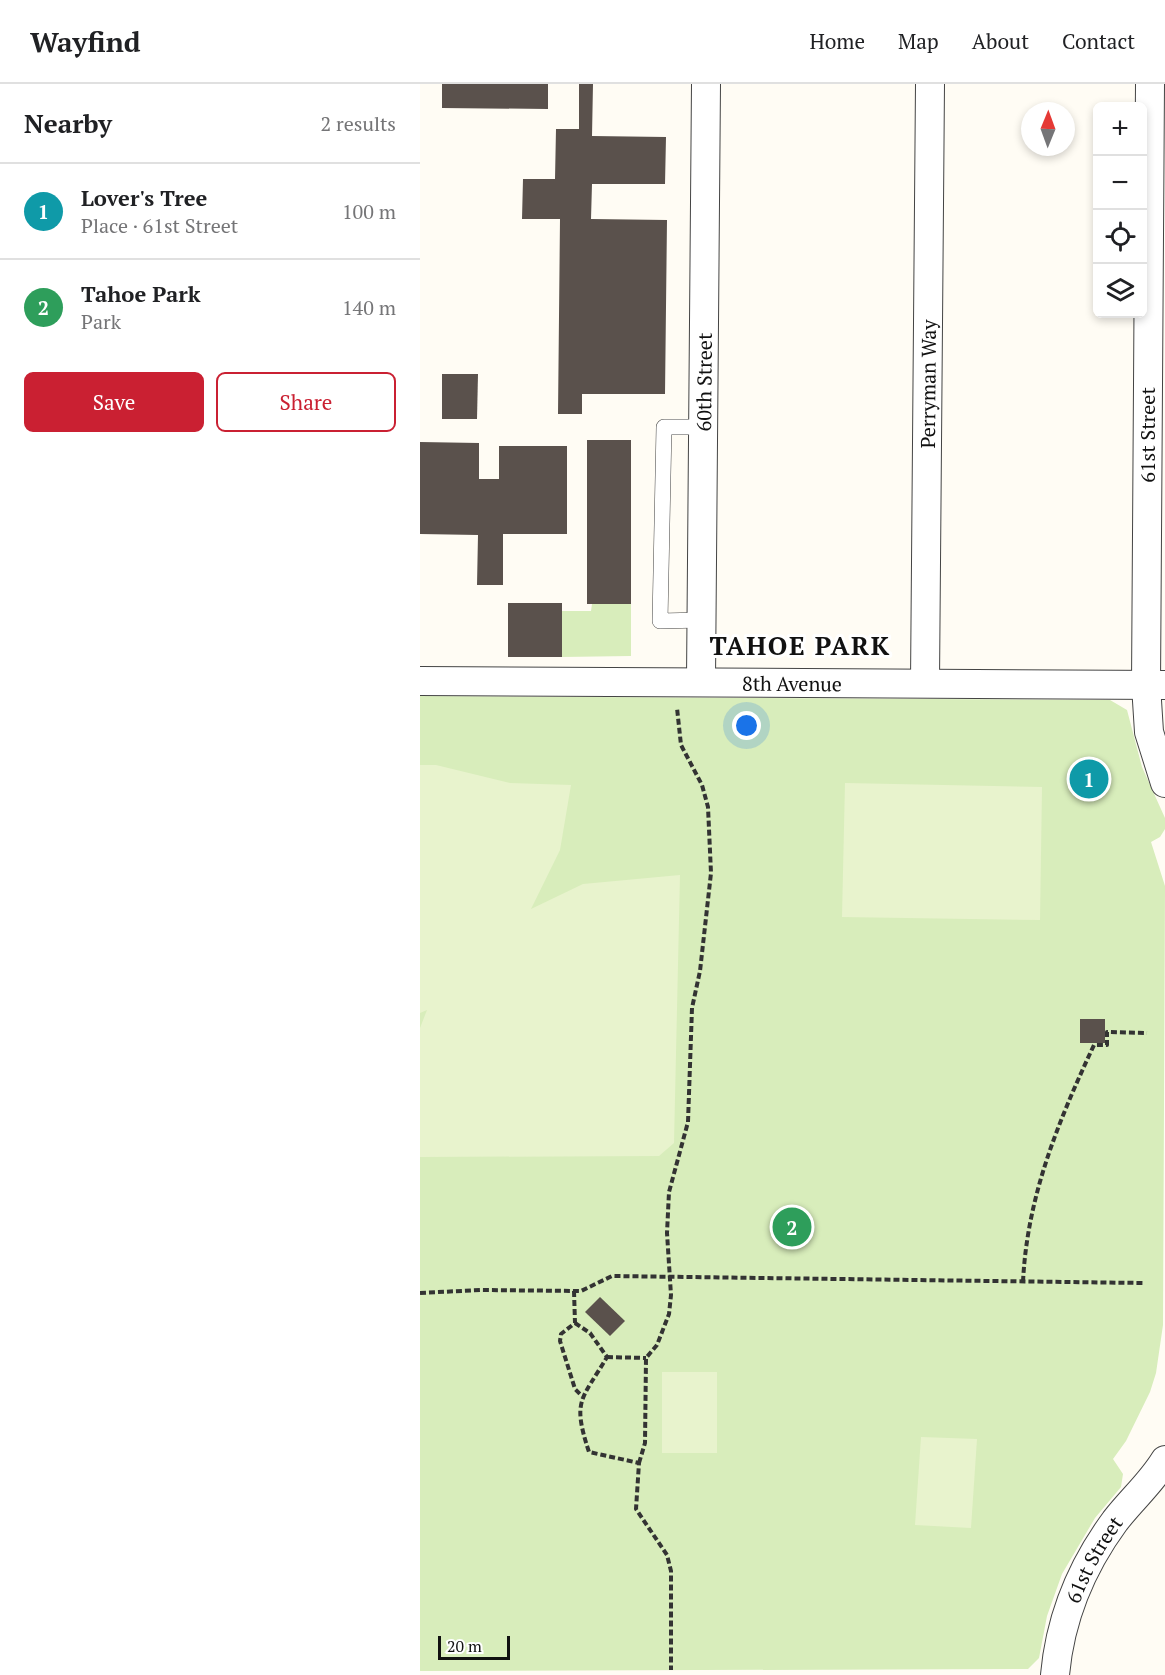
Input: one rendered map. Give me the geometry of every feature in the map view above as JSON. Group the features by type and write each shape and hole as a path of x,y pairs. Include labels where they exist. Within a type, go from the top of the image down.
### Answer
{"street":[{"name":"60th Street","path":"701,680 706,84"},
{"name":"Perryman Way","path":"925,682 930,84"},
{"name":"61st Street","path":"1150,84 1155,685 1149,732 1165,783"},
{"name":"8th Avenue","path":"420,681 701,680 1155,685"},
{"name":"61st Street","path":"1055,1675 1057,1656 1069,1606 1085,1569 1116,1520 1152,1481 1165,1460"}],"lane":[{"path":"702,620 660,621 664,427 703,427"}],"path":[{"path":"671,1670 671,1571 667,1556 636,1509 639,1463 645,1443 646,1358 657,1345 669,1314 671,1276 667,1233 669,1192 688,1122 692,1008 701,960 711,873 708,807 702,785 681,745 677,704"},
{"path":"1023,1282 1027,1229 1042,1170 1067,1102 1094,1046 1107,1045 1107,1032 1147,1033"},
{"path":"420,1293 480,1290 581,1291 612,1276 1143,1283"},
{"path":"574,1291 574,1323 561,1334 560,1341 575,1389 582,1396"},
{"path":"574,1323 590,1333 607,1357"},
{"path":"607,1357 646,1358"},
{"path":"607,1357 582,1396 579,1421 589,1452 639,1463"}],"green space":[{"path":"592,604 631,604 631,656 562,657 562,611 591,611"},
{"name":"TAHOE PARK","path":"420,696 1110,700 1127,710 1142,767 1165,818 1165,829 1160,837 1151,842 1165,886 1163,1325 1156,1373 1150,1392 1126,1441 1113,1459 1123,1474 1121,1487 1095,1518 1062,1574 1047,1616 1039,1658 1028,1669 420,1671"},
{"path":"420,765 436,765 510,783 571,785 560,850 531,909 583,884 680,875 674,1143 659,1156 420,1157 420,1028 427,1010 420,1013"},
{"path":"845,783 1042,787 1040,920 842,917"},
{"path":"662,1372 717,1372 717,1453 662,1453"},
{"path":"921,1437 977,1439 971,1528 915,1525"}],"building":[{"path":"442,84 548,84 548,109 442,108"},
{"path":"579,84 593,84 592,136 666,137 665,184 592,184 591,219 667,220 665,394 582,394 582,414 558,414 560,219 522,219 523,179 555,179 556,129 579,129"},
{"path":"442,374 478,374 477,419 442,419"},
{"path":"587,440 631,440 631,604 587,604"},
{"path":"420,442 479,443 479,479 499,479 499,446 567,446 567,534 503,534 503,585 477,585 478,535 420,534"},
{"path":"508,603 562,603 562,657 508,657"},
{"path":"1080,1019 1105,1019 1105,1043 1080,1043"},
{"path":"600,1297 625,1321 610,1336 585,1312"}],"place":[{"name":"Lover's Tree","path":"1089,779"},
{"name":"Tahoe Park","path":"792,1227"}],"district":[{"name":"TAHOE PARK","path":"800,645"}]}
